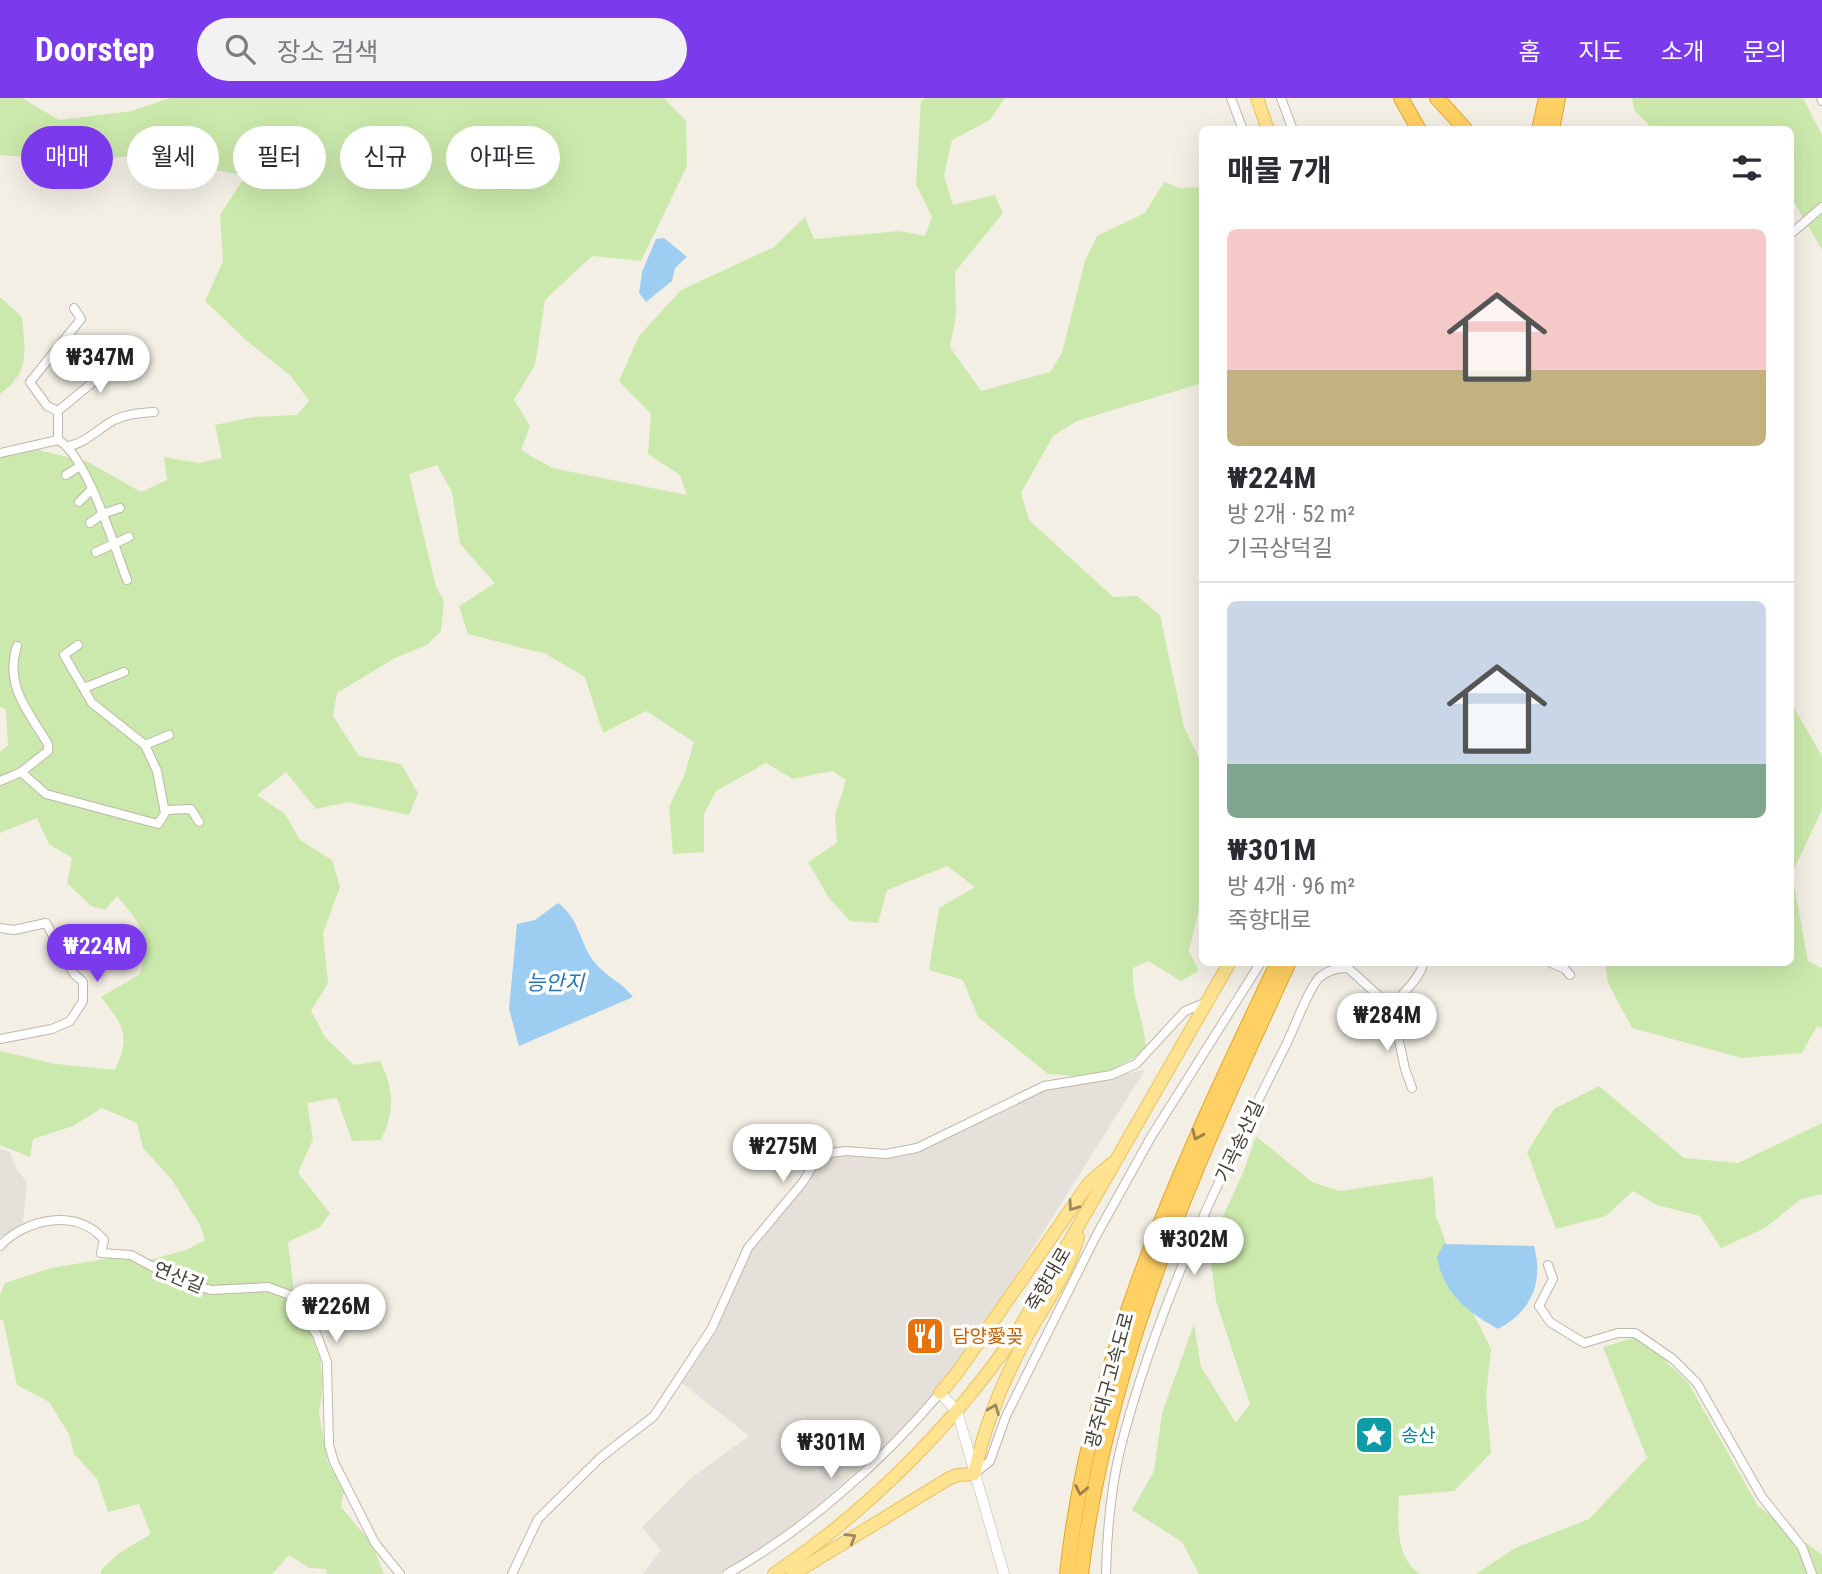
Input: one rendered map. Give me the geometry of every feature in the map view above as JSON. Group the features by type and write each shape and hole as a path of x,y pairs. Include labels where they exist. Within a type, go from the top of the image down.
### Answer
{"highway":[{"path":"1401,98 1417,126"},
{"path":"1425,98 1450,126"},
{"path":"1437,98 1462,126"},
{"path":"1540,126 1546,98"},
{"path":"1553,126 1558,98"},
{"name":"광주대구고속도로","path":"1067,1574 1099,1407 1141,1270 1207,1111 1276,966"},
{"name":"광주대구고속도로","path":"1081,1574 1095,1487 1113,1409 1152,1276 1218,1117 1287,966"}],"main road":[{"path":"1257,98 1267,126"},
{"name":"죽향대로","path":"774,1574 811,1549 870,1499 957,1411 989,1374 1019,1329 1228,966"},
{"path":"940,1393 957,1373 1089,1183 1119,1157"},
{"path":"793,1574 948,1479 957,1475 974,1474 980,1446 1010,1369 1062,1277 1074,1252 1083,1219"}],"street":[{"path":"1231,98 1242,126"},
{"path":"1281,98 1292,126"},
{"path":"1794,231 1822,207"},
{"path":"58,411 47,406 30,382 81,319 75,308"},
{"path":"58,411 127,354 141,348"},
{"path":"58,411 58,440"},
{"path":"69,446 80,444 123,417 154,412"},
{"path":"0,453 58,440 69,446 102,514 127,579"},
{"path":"66,475 80,467"},
{"path":"79,502 91,490"},
{"path":"90,523 102,514 120,508"},
{"path":"96,552 129,537"},
{"path":"21,772 46,794 98,806 145,823 158,824 165,810 157,771 145,746 92,703 64,655 78,645"},
{"path":"0,781 21,772 48,751 48,744 15,687 11,673 17,646"},
{"path":"84,688 124,672"},
{"path":"145,746 170,735"},
{"path":"165,810 191,809 199,822"},
{"path":"0,928 14,930 46,923 74,974 83,982 83,1001 70,1021 52,1029 34,1030 5,1040 0,1039"},
{"path":"974,1474 990,1461 1006,1416 1108,1214 1223,1018 1258,966"},
{"path":"1359,966 1357,972 1392,1008 1405,1069 1412,1088"},
{"path":"1392,1008 1403,989 1419,978 1423,966"},
{"path":"1560,966 1570,975"},
{"name":"기곡송산길","path":"1106,1574 1111,1511 1122,1445 1141,1378 1178,1277 1236,1146 1317,979 1339,968 1357,972"},
{"path":"512,1574 538,1519 601,1457 654,1416 712,1328 748,1248 803,1182 815,1162 831,1153 845,1151 886,1154 917,1148 1044,1086 1111,1075 1136,1064 1185,1011 1209,1000"},
{"name":"연산길","path":"0,1246 19,1229 39,1222 75,1221 94,1229 104,1240 101,1253 131,1255 177,1280 211,1290 268,1287 290,1295 317,1335 327,1362 328,1445 334,1462 375,1543 400,1574"},
{"path":"1548,1265 1553,1279 1539,1306 1550,1322 1584,1343 1618,1333 1635,1333 1674,1359 1697,1382 1762,1497 1802,1546 1812,1574"},
{"path":"727,1574 758,1556 809,1518 905,1433 940,1393 957,1411 1004,1574"}],"shaded area":[{"path":"1145,1070 959,1366 903,1429 805,1517 735,1566 719,1574 643,1574 661,1550 642,1527 691,1478 749,1436 682,1383 715,1333 750,1251 809,1182 818,1164 846,1153 919,1151 1045,1088"},
{"path":"0,1149 10,1152 17,1170 27,1182 23,1223 0,1237"}],"green space":[{"path":"0,98 22,98 59,120 132,111 170,98 664,98 686,121 687,166 641,261 592,256 545,300 535,365 514,400 530,426 521,450 552,468 687,495 680,475 648,454 651,414 619,381 639,336 681,290 774,247 805,217 814,239 899,231 925,236 932,217 916,184 921,101 925,98 1005,98 990,120 952,140 944,176 953,205 995,195 1003,213 955,272 956,315 950,347 981,391 1050,372 1062,353 1085,261 1097,236 1145,213 1164,182 1180,188 1199,187 1199,384 1077,421 1053,436 1021,493 1029,520 1113,597 1137,596 1160,615 1184,727 1199,758 1199,908 1189,951 1199,971 1181,981 1148,961 1133,968 1134,990 1146,1051 1112,1070 1077,1076 1048,1074 978,1017 963,980 929,970 939,908 975,887 947,866 887,890 878,923 850,921 829,898 808,862 837,843 835,816 846,780 832,771 793,779 766,763 716,791 704,814 704,852 673,854 669,807 684,776 694,742 646,711 603,733 585,677 546,654 468,634 459,606 495,583 460,544 452,492 437,465 409,474 436,587 444,601 441,631 427,645 395,658 337,693 333,716 359,756 401,764 418,793 409,815 348,802 316,809 286,772 257,795 285,814 300,840 332,860 340,887 323,933 328,983 311,1011 325,1037 354,1065 380,1061 390,1091 391,1110 381,1140 352,1141 337,1098 307,1103 313,1139 298,1173 330,1213 320,1227 288,1242 294,1293 320,1357 323,1385 319,1413 328,1463 344,1491 341,1507 372,1544 384,1574 327,1574 326,1569 309,1568 289,1555 272,1574 101,1574 101,1570 119,1553 151,1534 139,1504 108,1512 97,1479 74,1454 69,1434 49,1402 17,1385 3,1319 0,1320 0,1295 5,1283 51,1268 117,1257 153,1259 186,1250 205,1240 200,1225 172,1180 143,1148 137,1123 102,1108 73,1126 33,1139 30,1157 0,1145 0,1051 56,1064 115,1070 123,1048 123,1031 101,997 140,974 145,941 138,924 117,896 105,910 91,906 67,883 72,858 49,844 37,818 0,833 0,752 8,745 6,709 0,707 0,455 34,449 88,462 141,492 167,480 164,457 199,463 222,458 215,425 253,417 297,415 309,401 291,376 247,341 205,301 223,261 220,215 237,189 326,189 326,126 233,126 233,173 219,171 219,126 127,126 127,157 113,157 113,126 21,126 21,157 0,155"},
{"path":"1632,98 1803,98 1822,135 1822,250 1794,202 1794,126 1650,126 1634,110"},
{"path":"0,297 22,317 25,350 17,377 0,394"},
{"path":"1794,708 1822,756 1822,810 1794,869"},
{"path":"1794,884 1808,961 1822,968 1822,1028 1817,1026 1802,1053 1742,1058 1632,1028 1608,983 1605,966 1794,966"},
{"path":"1599,1086 1684,1158 1738,1163 1822,1123 1822,1194 1801,1199 1765,1228 1721,1248 1700,1216 1657,1205 1633,1191 1606,1216 1556,1229 1527,1152 1554,1109"},
{"path":"1256,1136 1312,1182 1340,1191 1433,1177 1436,1216 1469,1305 1491,1349 1486,1396 1491,1453 1454,1491 1399,1496 1402,1549 1406,1559 1420,1574 1199,1574 1182,1542 1132,1510 1154,1471 1162,1413 1194,1324 1201,1367 1236,1423 1250,1404 1216,1301 1209,1246 1243,1173"},
{"path":"1640,1336 1689,1384 1758,1506 1822,1555 1822,1574 1476,1574 1515,1548 1589,1519 1647,1458 1603,1347"}],"water":[{"path":"664,238 687,257 675,268 672,281 646,302 639,293 642,272 656,239"},
{"name":"능안지","path":"558,903 576,924 596,964 633,997 519,1046 509,1009 517,924 535,920"},
{"path":"1444,1244 1534,1246 1537,1259 1536,1284 1527,1305 1498,1329 1466,1308 1451,1291 1440,1270 1437,1257"}],"place":[{"name":"담양愛꽂","path":"925,1336"},
{"name":"송산","path":"1374,1435"}]}
